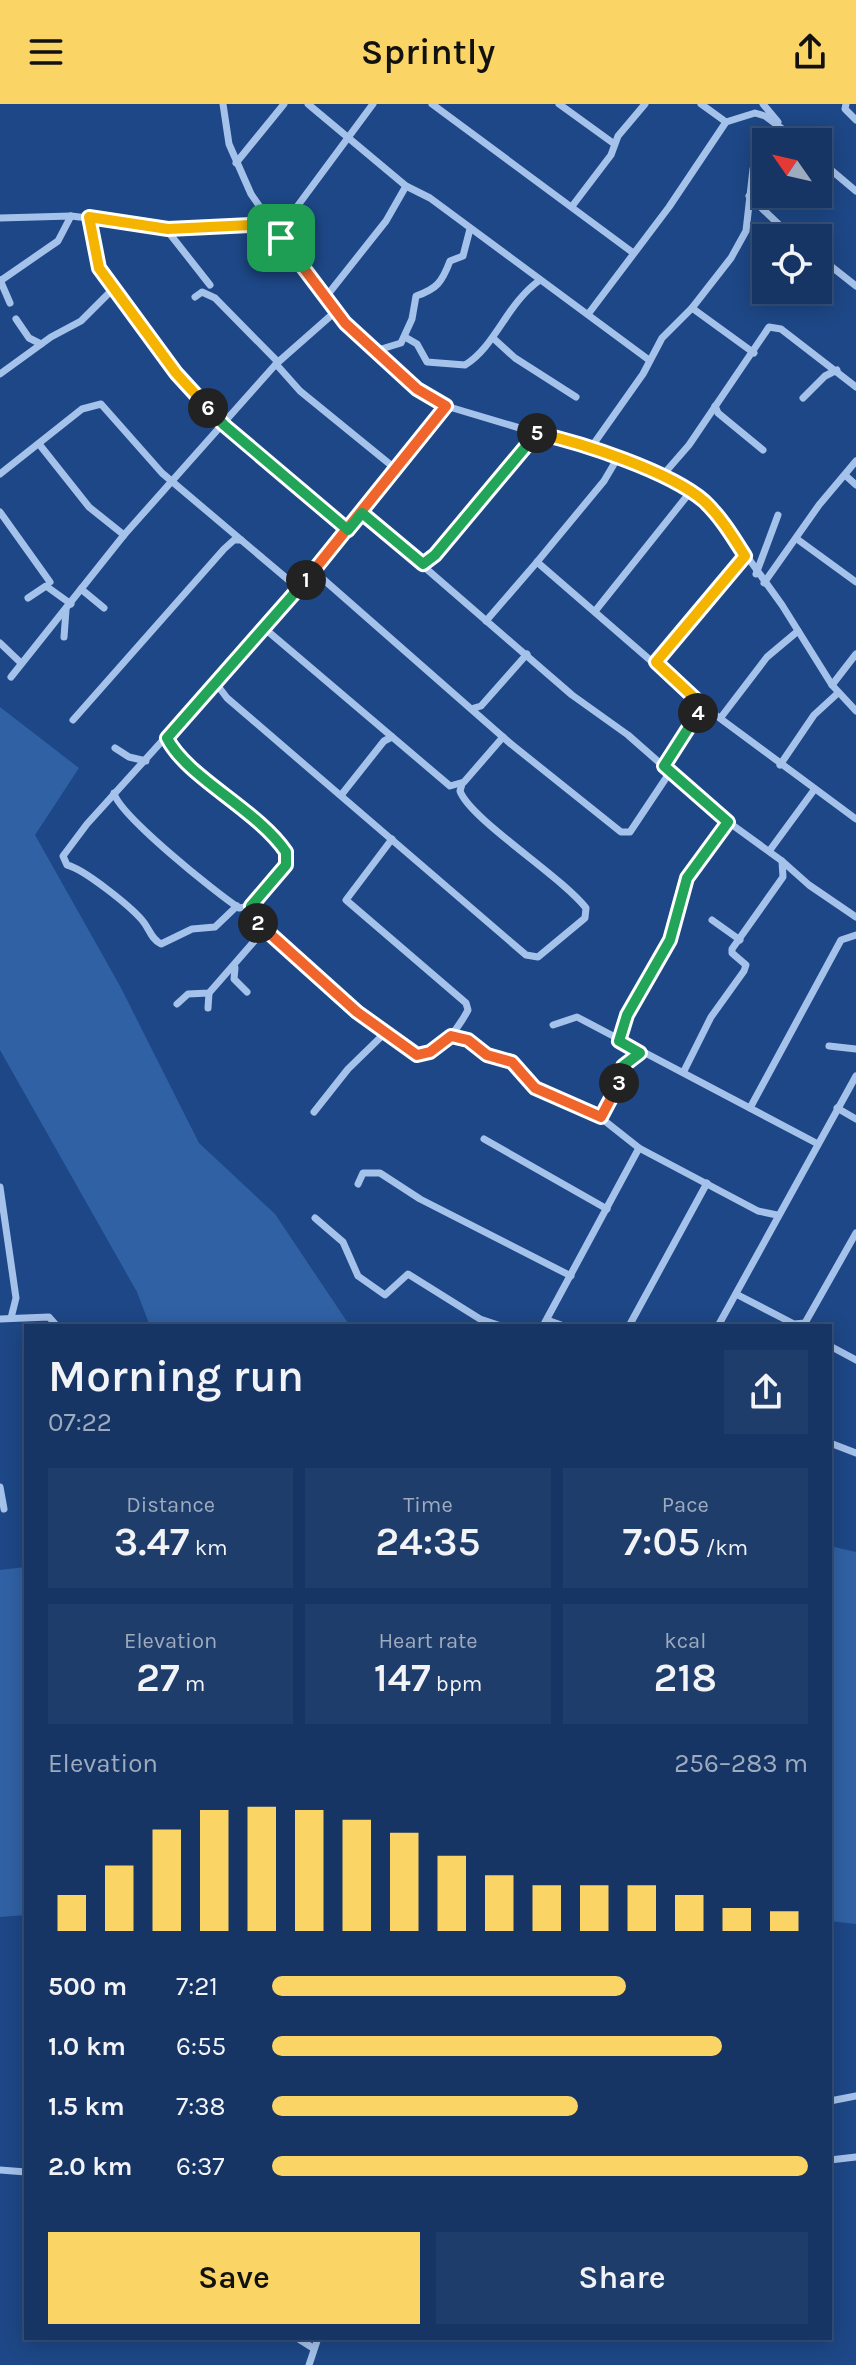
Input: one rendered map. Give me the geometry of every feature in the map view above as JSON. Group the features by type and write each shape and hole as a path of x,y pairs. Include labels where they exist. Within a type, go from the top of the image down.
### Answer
{"street":[{"path":"223,104 229,144 236,163 263,212 335,312 417,389 446,406 590,449 662,476 691,491 716,513 832,685 856,711"},
{"path":"236,163 284,104"},
{"path":"308,104 408,189 589,313 649,360"},
{"path":"281,238 293,212 373,104"},
{"path":"432,104 573,205 632,252"},
{"path":"559,104 613,143"},
{"path":"573,205 611,155 613,143 645,104"},
{"path":"701,104 726,122"},
{"path":"763,104 783,128"},
{"path":"846,104 845,109 856,120"},
{"path":"589,313 632,252 669,207 726,122 755,113 781,128"},
{"path":"832,171 856,191"},
{"path":"590,449 643,374 662,338 692,308 743,238 752,176"},
{"path":"325,298 408,189"},
{"path":"749,196 778,224"},
{"path":"255,222 263,212"},
{"path":"10,303 0,280 58,241 71,216"},
{"path":"0,218 89,217 166,229 213,228 255,222 271,224"},
{"path":"89,217 95,259 113,294 146,329 176,373 224,425 348,530"},
{"path":"166,229 210,285"},
{"path":"378,350 398,346 405,337 416,296 434,291 450,261 463,256 470,229"},
{"path":"832,267 856,286"},
{"path":"405,337 417,344 427,362 470,363 493,338 510,308 540,280"},
{"path":"195,297 202,292 215,298 300,391 397,470"},
{"path":"2,370 81,321 113,294"},
{"path":"692,308 754,353"},
{"path":"11,677 124,535 277,363 335,312"},
{"path":"16,319 29,338 41,344"},
{"path":"662,476 708,415 716,410 754,353 760,336 774,326 856,387"},
{"path":"493,338 515,358 576,397"},
{"path":"803,398 833,369"},
{"path":"0,474 82,409 101,404 153,464 298,588"},
{"path":"237,906 215,927 192,929 161,944 153,939 141,919 81,869 67,865 64,852 315,572 446,406"},
{"path":"716,410 763,450"},
{"path":"423,564 435,555 538,432"},
{"path":"39,444 89,507 124,535"},
{"path":"486,621 604,481 617,459"},
{"path":"764,583 819,505 856,461"},
{"path":"845,475 856,485"},
{"path":"596,610 691,491"},
{"path":"0,512 50,582"},
{"path":"362,513 572,695 667,769 728,822 770,850 809,885 856,917"},
{"path":"756,574 778,515"},
{"path":"797,539 856,582"},
{"path":"73,720 231,542 244,541"},
{"path":"656,662 745,556"},
{"path":"537,562 702,705 722,716 780,765 856,819"},
{"path":"315,572 479,710 503,737 602,819 626,833 667,769 702,705"},
{"path":"28,598 46,586 68,607"},
{"path":"81,589 104,608"},
{"path":"64,637 68,607"},
{"path":"264,628 444,782 450,786 462,784"},
{"path":"722,716 767,657 798,631"},
{"path":"0,643 21,663"},
{"path":"479,710 527,654"},
{"path":"832,685 856,654"},
{"path":"215,682 219,692 532,958 547,951 585,918 586,908 536,861 468,805 460,791 462,784 503,737"},
{"path":"780,765 814,715 838,693"},
{"path":"342,794 384,741 392,737"},
{"path":"167,738 178,756 227,793 286,852 286,865 251,906 252,914 264,930 357,1012 420,1056 451,1036 468,1010 463,998 354,910 346,900 392,839"},
{"path":"115,748 129,757 146,761"},
{"path":"770,850 814,790"},
{"path":"114,793 120,805 148,833 237,906 251,906"},
{"path":"619,1041 627,1015 670,940 687,878 728,822"},
{"path":"684,1071 711,1017 744,971 746,965 732,953 783,877 782,861"},
{"path":"712,920 740,940"},
{"path":"208,1008 209,993 264,930"},
{"path":"750,1108 841,940 856,935"},
{"path":"235,966 234,979 247,992"},
{"path":"177,1004 188,994 209,993"},
{"path":"553,1025 574,1016 818,1144"},
{"path":"314,1112 348,1069 387,1031"},
{"path":"451,1036 468,1040 487,1055 512,1062 535,1088 601,1117 639,1148 758,1211 777,1215"},
{"path":"829,1046 856,1049"},
{"path":"601,1117 615,1093 623,1066 640,1053"},
{"path":"719,1324 856,1076"},
{"path":"837,1108 856,1119"},
{"path":"484,1139 607,1209"},
{"path":"545,1323 639,1148"},
{"path":"358,1184 363,1173 380,1173 420,1199 571,1276"},
{"path":"630,1324 707,1183"},
{"path":"0,1187 16,1298 11,1318"},
{"path":"315,1218 343,1242 358,1276 385,1295 408,1274 480,1319 495,1324"},
{"path":"802,1324 811,1318 856,1233"},
{"path":"736,1294 799,1324"},
{"path":"0,1319 49,1317 55,1324"},
{"path":"832,1347 856,1360"},
{"path":"832,1444 856,1453"},
{"path":"0,1487 4,1509"},
{"path":"832,2101 856,2096"},
{"path":"832,2160 856,2157"},
{"path":"0,2170 24,2172"},
{"path":"300,2340 313,2348"},
{"path":"309,2365 317,2340"}],"shaded area":[{"path":"0,707 79,768 35,835 120,986 199,1143 275,1214 349,1324 149,1324 137,1292 0,1050"},
{"path":"832,1546 856,1552 856,1924 832,1921"},
{"path":"24,1567 24,1915 0,1917 0,1570"}],"route":[{"path":"281,238 271,224 255,222 189,230 89,217 99,268 176,373 224,425 348,530 362,513 423,564 435,555 538,432 656,473 683,486 716,513 745,556 656,662 702,705 688,733 664,766 728,822 687,878 681,890 670,940 627,1015 619,1041 640,1053 627,1060 621,1069 619,1084 601,1117 535,1088 512,1062 487,1055 468,1040 451,1036 426,1055 420,1056 357,1012 264,930 252,914 251,906 286,865 286,852 227,793 178,756 167,738 315,572 362,513 378,492 427,433 446,406 417,389 345,323 281,238"}]}
